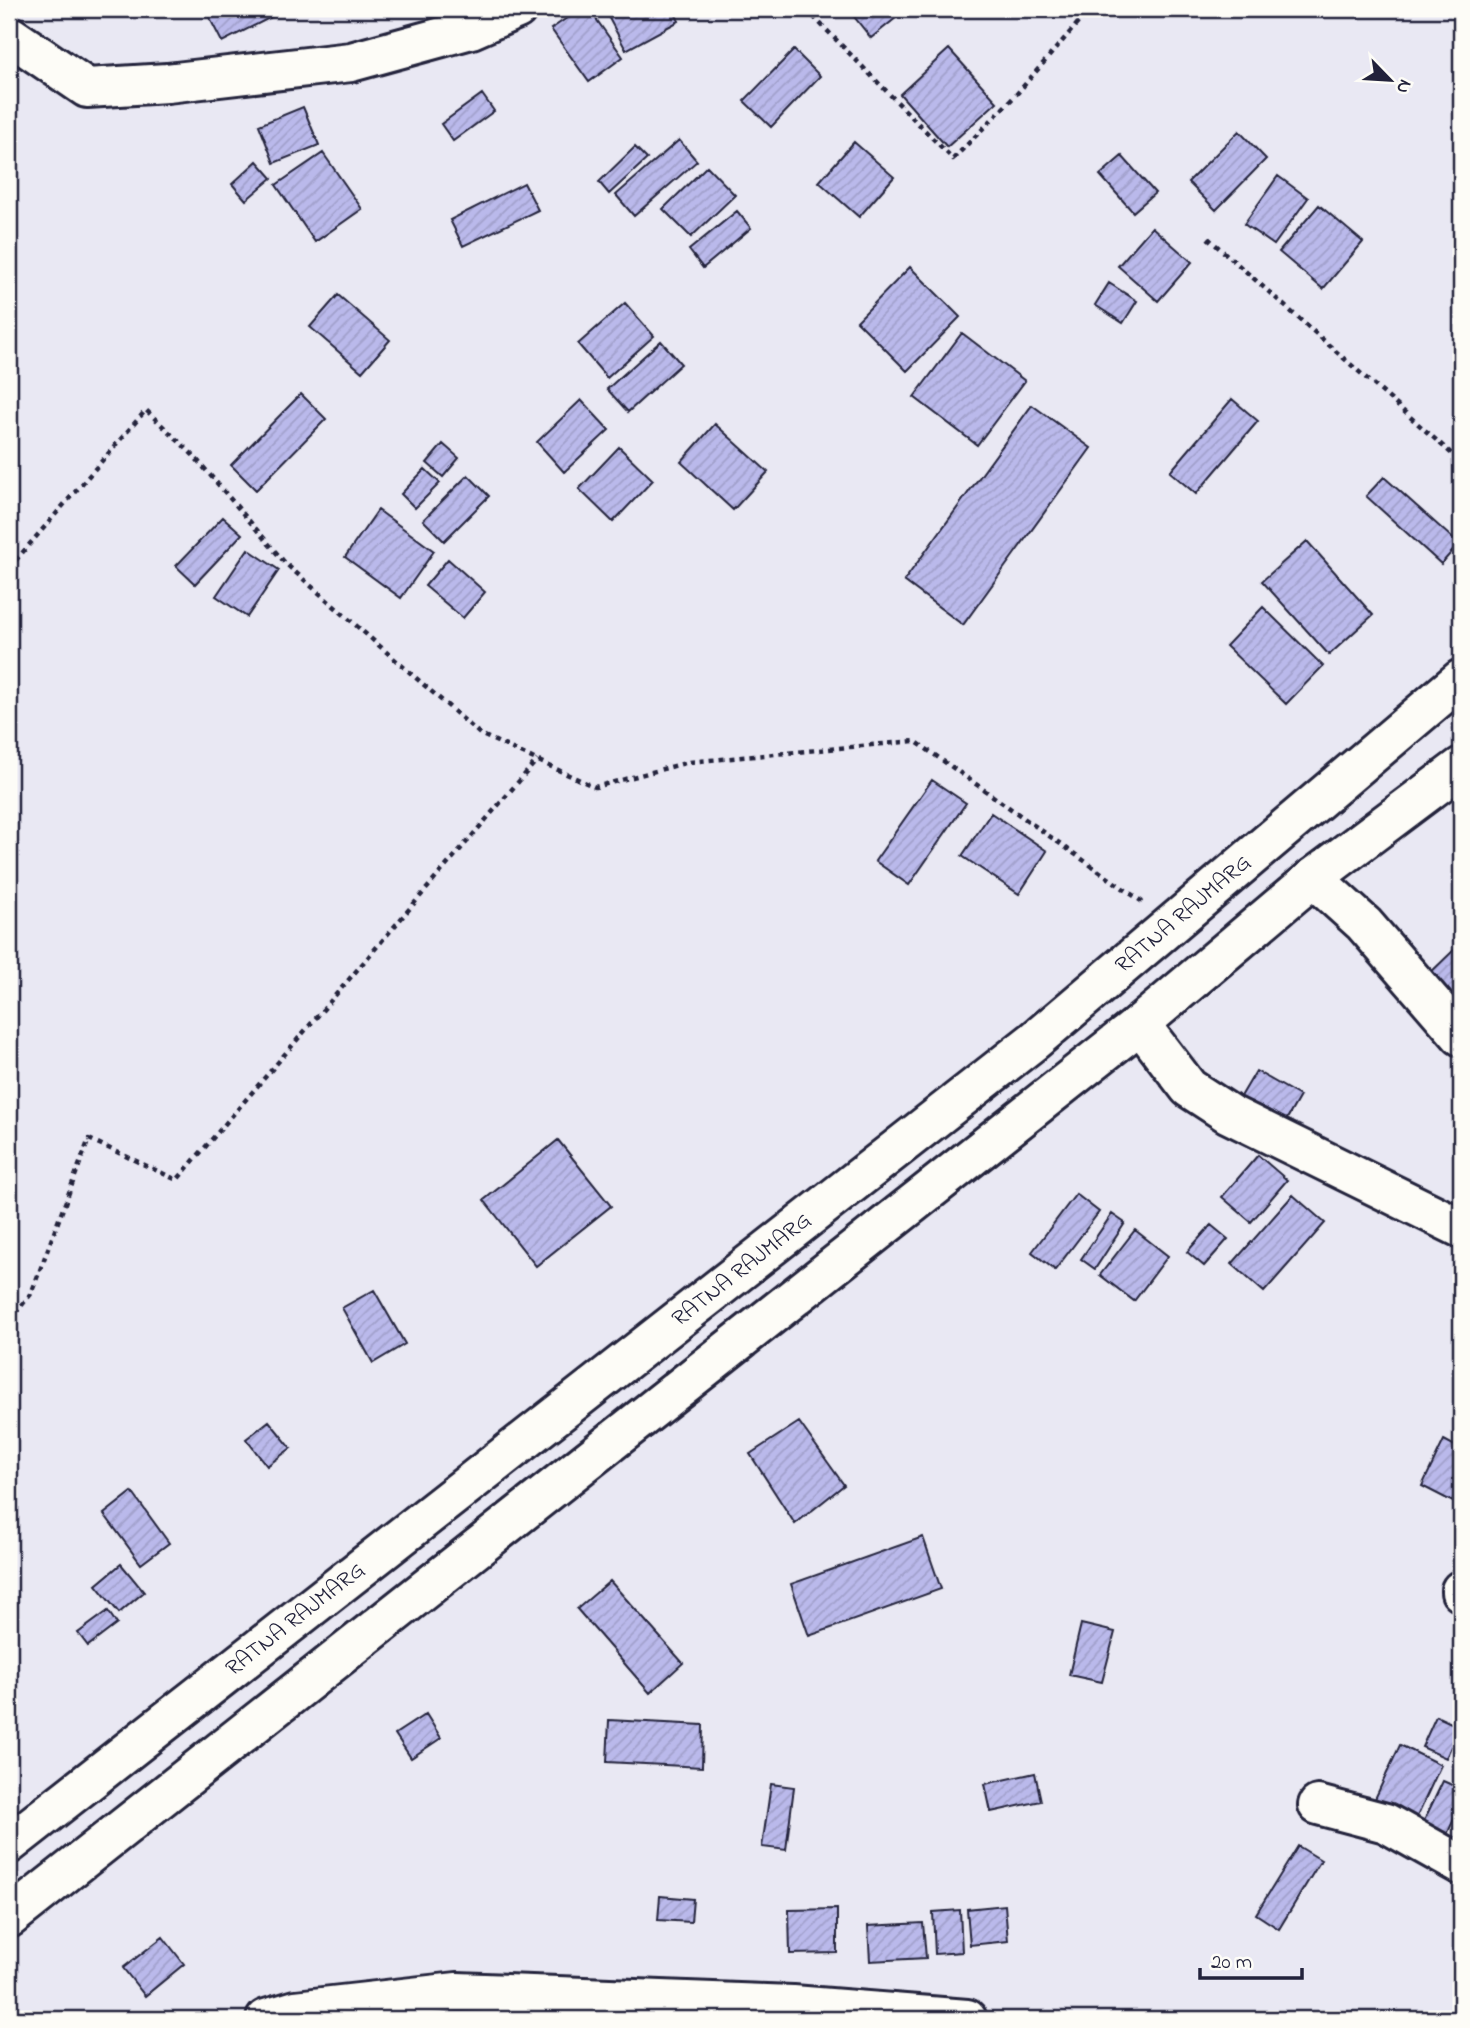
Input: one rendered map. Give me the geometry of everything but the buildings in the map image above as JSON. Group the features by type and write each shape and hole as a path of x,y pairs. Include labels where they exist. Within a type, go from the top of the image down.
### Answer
{"main road":[{"path":"9,34 87,88 167,83 351,62 471,29 517,9"},
{"name":"RATNA RAJMARG","path":"9,1843 1034,1041 1461,680"},
{"path":"9,1918 1140,1024 1313,878 1461,767"},
{"path":"1313,878 1364,924 1461,1037"},
{"path":"1140,1024 1189,1088 1229,1114 1461,1228"},
{"path":"1318,1805 1386,1823 1461,1865"},
{"path":"267,2019 296,2010 457,1992 793,2005 967,2019"}],"path":[{"path":"806,9 953,159 1014,97 1090,9"},
{"path":"1208,238 1461,462"},
{"path":"9,568 146,410 193,455 286,564 480,734 595,788 689,762 915,740 1173,923"},
{"path":"9,1321 31,1294 89,1139 177,1180 537,760"}]}
